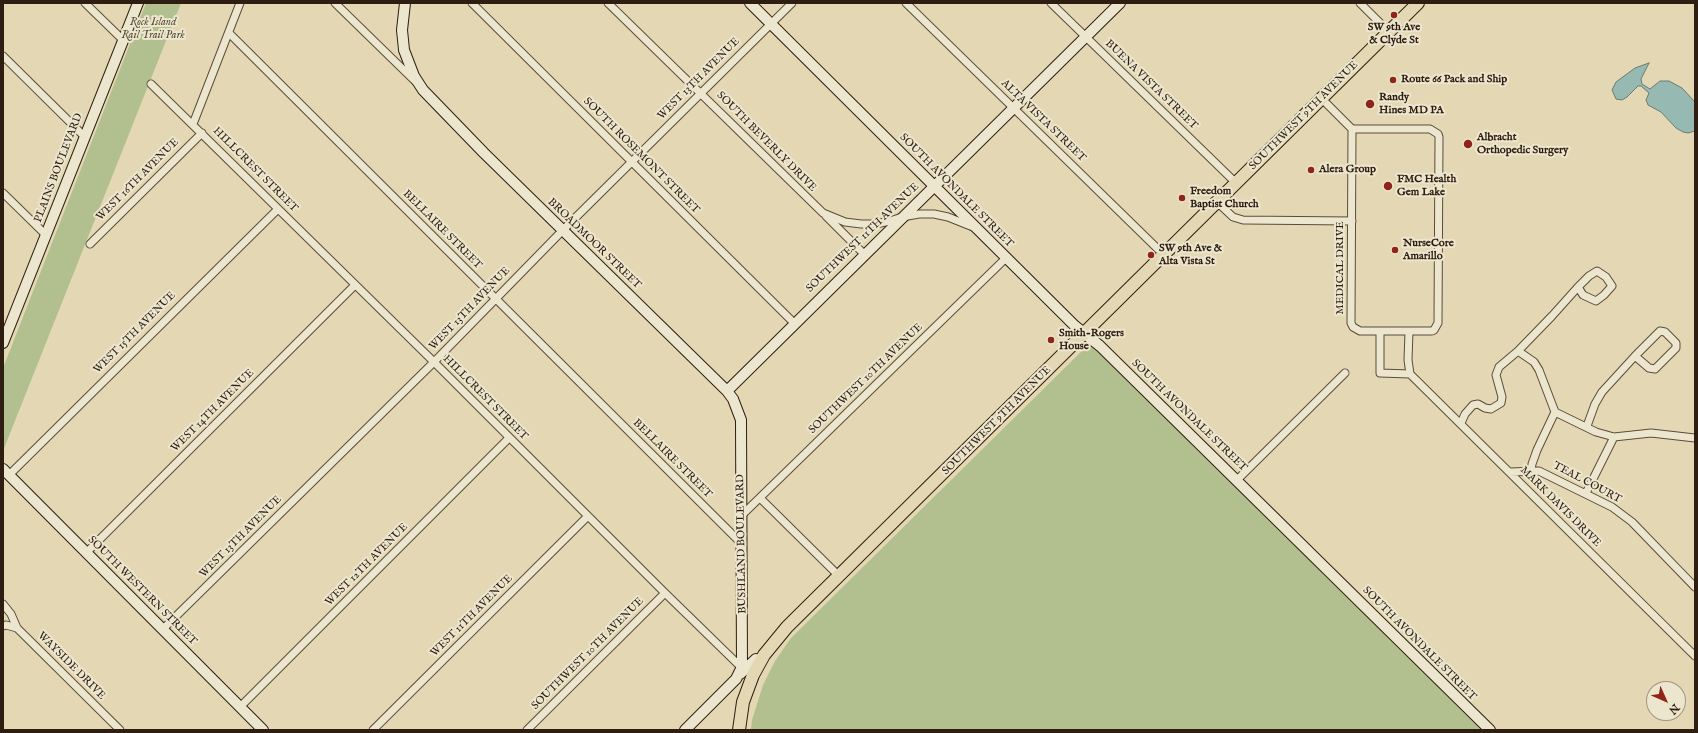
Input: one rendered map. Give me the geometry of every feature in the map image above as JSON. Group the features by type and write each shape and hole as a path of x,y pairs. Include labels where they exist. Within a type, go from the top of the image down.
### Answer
{"main road":[{"name":"SOUTHWEST 9TH AVENUE","path":"747,671 787,627 1085,334 1418,3"},
{"name":"BUSHLAND BOULEVARD","path":"739,730 747,671"}],"street":[{"path":"85,3 123,40"},
{"name":"PLAINS BOULEVARD","path":"3,343 6,327 46,235 138,3"},
{"path":"193,124 240,3"},
{"name":"BROADMOOR STREET","path":"335,3 484,153 727,391 733,399 741,420"},
{"name":"BROADMOOR STREET","path":"405,3 402,18 403,40 409,65 423,90"},
{"name":"SOUTH ROSEMONT STREET","path":"472,3 794,324"},
{"name":"SOUTH BEVERLY DRIVE","path":"608,3 864,254"},
{"name":"SOUTH AVONDALE STREET","path":"750,3 1075,326 1100,346 1490,730"},
{"name":"WEST 13TH AVENUE","path":"163,630 434,362 700,93 792,3"},
{"name":"ALTA VISTA STREET","path":"906,3 1164,255"},
{"name":"BUENA VISTA STREET","path":"1052,3 1236,183"},
{"name":"SOUTHWEST 11TH AVENUE","path":"727,391 864,254 1120,3"},
{"path":"1360,3 1389,32"},
{"name":"BELLAIRE STREET","path":"228,33 742,544"},
{"path":"3,56 84,136"},
{"name":"HILLCREST STREET","path":"152,84 434,362 664,593 747,671"},
{"path":"1322,99 1352,129"},
{"name":"MEDICAL DRIVE","path":"1352,129 1430,129 1435,131 1439,137 1438,323 1432,331 1357,331 1353,327 1352,221 1352,129"},
{"name":"WEST 16TH AVENUE","path":"90,244 202,132"},
{"path":"3,193 46,235"},
{"path":"1217,202 1233,217 1243,220 1352,221"},
{"name":"WEST 15TH AVENUE","path":"6,472 278,209"},
{"name":"SOUTH BEVERLY DRIVE","path":"823,213 845,222 861,224 876,224 919,214 934,214 948,217 977,229"},
{"name":"SOUTHWEST 10TH AVENUE","path":"741,516 1006,258"},
{"path":"1461,423 1465,414 1473,405 1478,404 1491,410 1500,403 1502,397 1496,375 1499,367 1518,351 1578,287 1589,276 1597,271 1606,277 1612,286 1604,296 1596,301 1583,295 1578,287"},
{"name":"WEST 14TH AVENUE","path":"86,553 355,285"},
{"path":"1586,426 1602,392 1635,356 1660,331 1665,332 1676,343 1676,348 1656,369 1649,368 1635,356"},
{"path":"1380,332 1380,373 1410,374 1408,360 1409,332"},
{"path":"1518,351 1527,355 1539,370 1555,412 1596,432 1614,437 1651,433 1695,438"},
{"path":"1237,480 1345,373"},
{"name":"MARK DAVIS DRIVE","path":"1410,374 1695,656"},
{"path":"1531,470 1537,450 1555,412"},
{"name":"BUSHLAND BOULEVARD","path":"741,420 743,644 747,671"},
{"path":"1586,493 1614,437"},
{"name":"WEST 12TH AVENUE","path":"241,706 509,438"},
{"name":"TEAL COURT","path":"1510,472 1539,470 1612,507 1632,522 1695,587"},
{"name":"SOUTH WESTERN STREET","path":"6,472 241,706 263,730"},
{"path":"760,498 839,576"},
{"name":"WEST 11TH AVENUE","path":"373,730 588,517"},
{"name":"SOUTHWEST 10TH AVENUE","path":"527,730 664,593"},
{"name":"WAYSIDE DRIVE","path":"3,604 11,614 17,628 120,730"},
{"path":"3,626 6,625 17,628"},
{"path":"743,644 749,657 760,657"},
{"name":"SOUTHWEST 9TH AVENUE","path":"687,729 736,679 747,671"},
{"path":"726,689 732,686 738,687 741,690 743,702"}],"green space":[{"name":"Rock Island Rail Trail Park","path":"146,3 181,3 3,451 3,368"},
{"path":"1091,345 1097,348 1483,730 751,730 752,720 763,685 775,661 791,638 1087,346"}],"water":[{"path":"1649,63 1641,79 1642,84 1650,89 1660,81 1669,81 1682,88 1695,102 1695,131 1688,133 1683,132 1676,128 1661,112 1648,105 1646,100 1649,93 1641,86 1638,86 1622,100 1616,99 1612,90 1616,82 1635,68"}],"place":[{"name":"SW 9th Ave & Clyde St","path":"1394,15"},
{"name":"Route 66 Pack and Ship","path":"1393,80"},
{"name":"Randy Hines MD PA","path":"1370,104"},
{"name":"Albracht Orthopedic Surgery","path":"1468,144"},
{"name":"Alera Group","path":"1311,170"},
{"name":"FMC Health Gem Lake","path":"1388,186"},
{"name":"Freedom Baptist Church","path":"1182,198"},
{"name":"NurseCore Amarillo","path":"1395,250"},
{"name":"SW 9th Ave & Alta Vista St","path":"1151,255"},
{"name":"Smith-Rogers House","path":"1051,340"}]}
